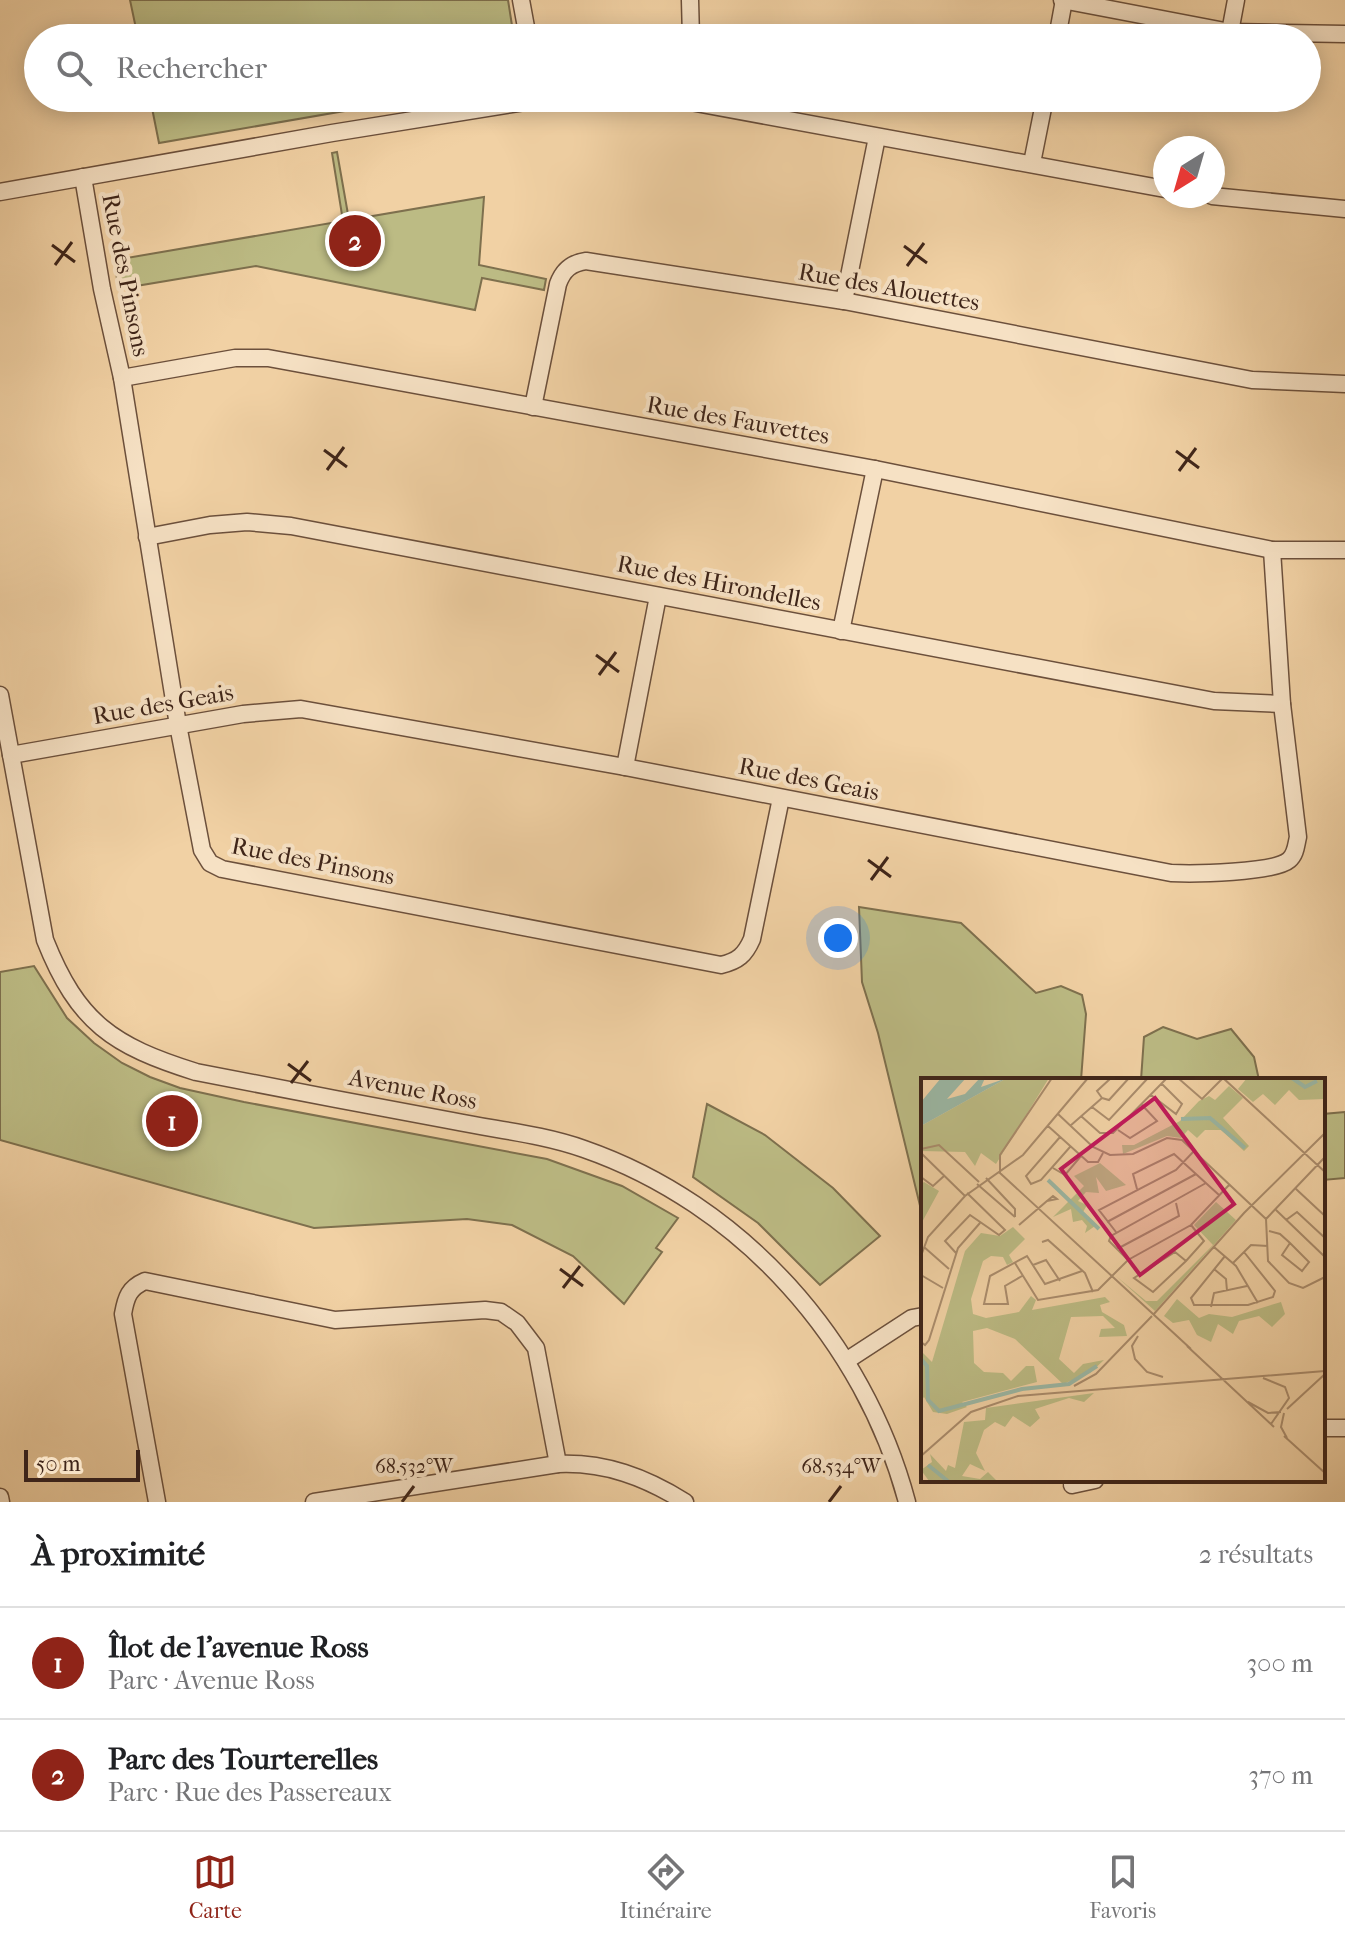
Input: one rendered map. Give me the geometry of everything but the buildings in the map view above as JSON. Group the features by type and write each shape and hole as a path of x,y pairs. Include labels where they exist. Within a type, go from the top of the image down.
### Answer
{"street":[{"path":"521,0 525,24"},
{"path":"690,0 691,24"},
{"path":"1059,24 1063,0 1188,24"},
{"path":"1232,24 1236,0"},
{"path":"1321,34 1345,34"},
{"path":"0,192 457,112"},
{"path":"747,112 1153,187"},
{"path":"1032,163 1042,112"},
{"path":"844,301 877,137"},
{"name":"Rue des Pinsons","path":"83,177 102,289 122,378 178,725 202,850 210,863 222,869 721,965 735,962 746,952 752,939 781,798"},
{"path":"1225,197 1345,209"},
{"name":"Rue des Alouettes","path":"533,407 558,284 562,274 575,263 586,261 844,301 1252,380 1345,384"},
{"name":"Rue des Fauvettes","path":"122,378 235,358 268,358 875,469 1272,550 1345,550"},
{"path":"841,631 875,469"},
{"name":"Rue des Hirondelles","path":"147,537 210,525 247,522 291,526 1214,701 1282,704"},
{"name":"Rue des Geais","path":"11,755 243,714 301,709 625,767 1171,873 1203,874 1274,866 1286,863 1294,854 1298,837 1282,704 1272,550"},
{"path":"625,767 658,596"},
{"name":"Avenue Ross","path":"0,695 45,940 59,977 80,1008 103,1029 160,1061 196,1072 583,1148 677,1192 760,1255 814,1313 846,1361 877,1417 907,1502"},
{"path":"157,1502 123,1314 126,1296 134,1286 145,1281 335,1320 485,1310 501,1312 517,1323 536,1348 558,1464"},
{"path":"846,1361 912,1318 921,1316"},
{"path":"314,1502 365,1498 558,1464 585,1463 624,1471 685,1502"}],"shaded area":[{"path":"130,0 508,0 512,24 135,24"},
{"path":"153,112 339,112 159,143"},
{"path":"337,152 349,220 484,197 479,265 546,279 544,290 482,278 475,310 256,266 118,289 115,260 343,221 332,153"},
{"path":"859,907 961,923 1036,993 1061,986 1082,995 1086,1014 1081,1078 921,1078 921,1210 878,1033 862,982"},
{"path":"34,966 67,1018 122,1063 150,1077 180,1088 244,1102 547,1159 622,1186 678,1218 656,1248 662,1252 624,1304 573,1256 512,1225 467,1219 314,1228 0,1140 0,972"},
{"path":"1163,1027 1197,1039 1231,1029 1254,1057 1259,1078 1141,1078 1144,1037"},
{"path":"707,1104 765,1135 833,1188 880,1236 820,1285 758,1223 693,1177"},
{"path":"1345,1112 1345,1178 1325,1180 1325,1114"}],"place":[{"name":"Parc des Tourterelles","path":"355,241"},
{"name":"Îlot de l'avenue Ross","path":"172,1121"}]}
